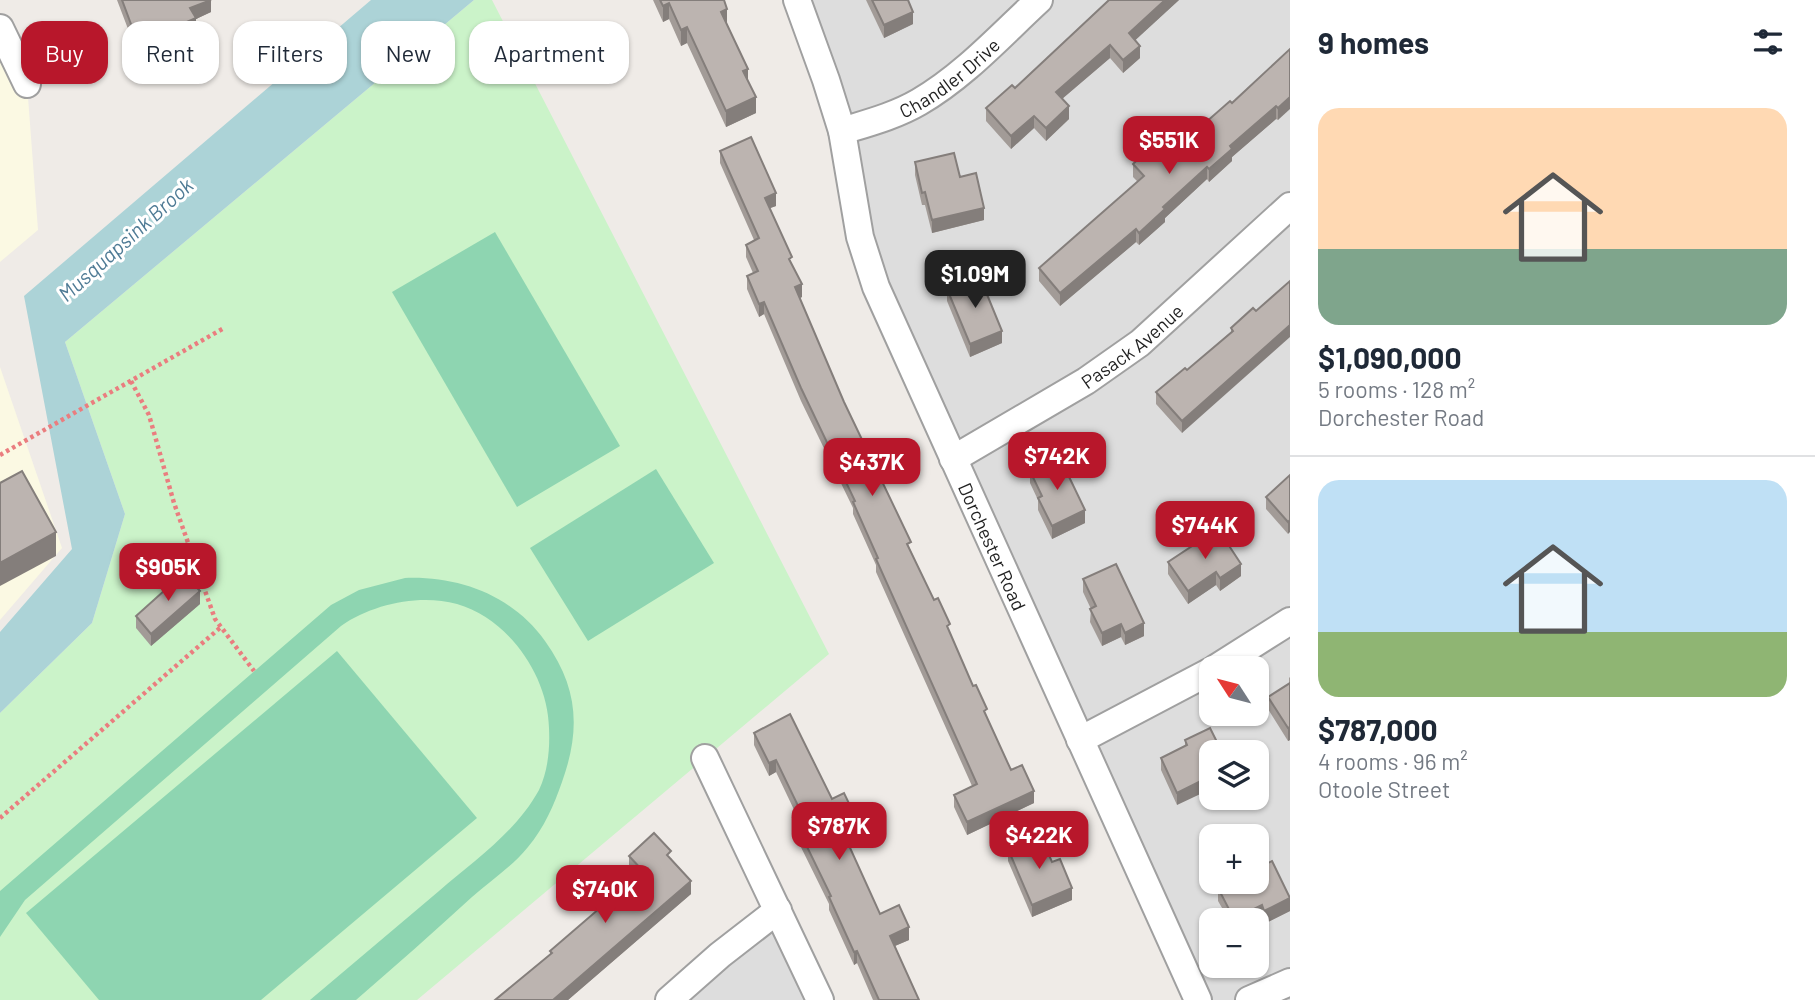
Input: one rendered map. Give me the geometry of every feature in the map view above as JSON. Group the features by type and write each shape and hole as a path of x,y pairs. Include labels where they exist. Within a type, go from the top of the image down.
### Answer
{"street":[{"name":"Dorchester Road","path":"797,0 842,131 860,237 876,287 1198,1000"},
{"name":"Chandler Drive","path":"842,131 883,119 917,103 949,82 1040,0"},
{"path":"0,28 21,72"},
{"name":"Pasack Avenue","path":"953,459 1086,381 1140,343 1290,206"},
{"path":"1235,656 1290,621"},
{"path":"1080,740 1199,677"},
{"path":"705,758 820,1000"},
{"path":"668,1000 778,910"},
{"path":"1249,1000 1290,982"}],"path":[{"path":"0,454 224,328"},
{"path":"131,381 149,415 174,503 215,619 254,671"},
{"path":"0,818 221,627"}],"shaded area":[{"path":"797,0 1290,0 1290,1000 1198,1000 876,287"},
{"path":"0,28 21,72 21,84 27,84 38,230 0,262"},
{"path":"0,367 62,548 0,620"},
{"path":"778,910 820,1000 672,1000"}],"green space":[{"path":"474,0 492,0 503,21 469,21 469,84 535,84 829,654 417,1000 0,1000 0,713 92,623 125,514 65,342 374,84 455,84 455,21 449,21"},
{"path":"495,232 620,446 517,507 392,292"},
{"path":"656,469 714,563 588,641 530,548"},
{"path":"405,578 425,578 464,585 500,600 532,625 556,658 564,675 570,692 574,726 568,763 544,824 534,840 508,867 356,1000 310,1000 507,832 539,790 548,760 549,728 542,689 522,652 509,636 493,622 457,604 427,600 397,603 367,612 341,626 25,900 0,937 0,891 331,605 359,590"},
{"path":"337,651 477,818 261,1000 99,1000 26,913"}],"water":[{"name":"Musquapsink Brook","path":"371,0 474,0 449,21 361,21 361,84 374,84 65,342 125,514 92,623 0,713 0,632 72,549 24,296 273,84 347,84 346,21"}],"building":[{"path":"122,0 211,0 190,8 196,18 189,21 130,21"},
{"path":"660,0 724,0 727,9 721,12 748,69 743,71 756,97 726,111 687,27 681,30 669,3 663,6"},
{"path":"872,0 908,0 913,12 884,25"},
{"path":"1109,0 1165,0 1129,33 1140,46 1123,60 1110,45 1056,92 1069,106 1046,128 1034,116 1011,136 986,108 1012,85 1015,88"},
{"path":"1290,49 1290,97 1230,146 1232,149 1209,169 1207,167 1139,233 1136,229 1060,293 1039,268 1144,176 1133,164 1153,145 1165,158 1230,101 1232,103"},
{"path":"751,137 776,193 765,198 802,284 795,287 844,402 911,542 907,544 934,600 938,598 950,624 947,626 973,686 976,685 987,709 984,711 1011,770 1022,765 1034,791 967,822 954,795 977,784 876,559 878,558 853,502 855,501 801,388 764,302 759,304 747,276 758,271 746,245 759,238 720,151"},
{"path":"954,153 960,177 976,173 984,208 932,220 915,162"},
{"path":"979,275 1002,331 970,344 947,289"},
{"path":"1290,281 1290,325 1182,421 1156,392 1185,368 1187,370 1233,331 1231,328 1253,308 1256,311"},
{"path":"1059,456 1085,510 1052,526 1038,498 1042,496 1030,471"},
{"path":"22,471 56,532 0,563 0,483"},
{"path":"1290,475 1290,520 1288,522 1266,497"},
{"path":"1218,529 1241,564 1220,578 1216,572 1188,591 1168,562"},
{"path":"1116,564 1144,623 1125,633 1121,624 1102,633 1090,609 1096,606 1083,579"},
{"path":"184,573 200,591 151,634 136,616"},
{"path":"1290,683 1290,727 1288,728 1269,696"},
{"path":"790,714 832,799 844,793 857,820 841,828 880,914 899,905 909,927 890,936 919,1000 879,1000 793,818 802,814 776,760 769,763 754,733"},
{"path":"1210,728 1216,740 1199,740 1199,782 1177,793 1161,758 1187,745 1185,740"},
{"path":"654,833 671,851 667,855 691,881 553,1000 495,1000 643,871 629,856"},
{"path":"1040,835 1052,862 1060,859 1072,888 1032,905 1008,849"},
{"path":"1272,861 1290,898 1269,908 1263,908 1262,905 1256,908 1228,908 1221,894 1269,894 1269,862"}]}
